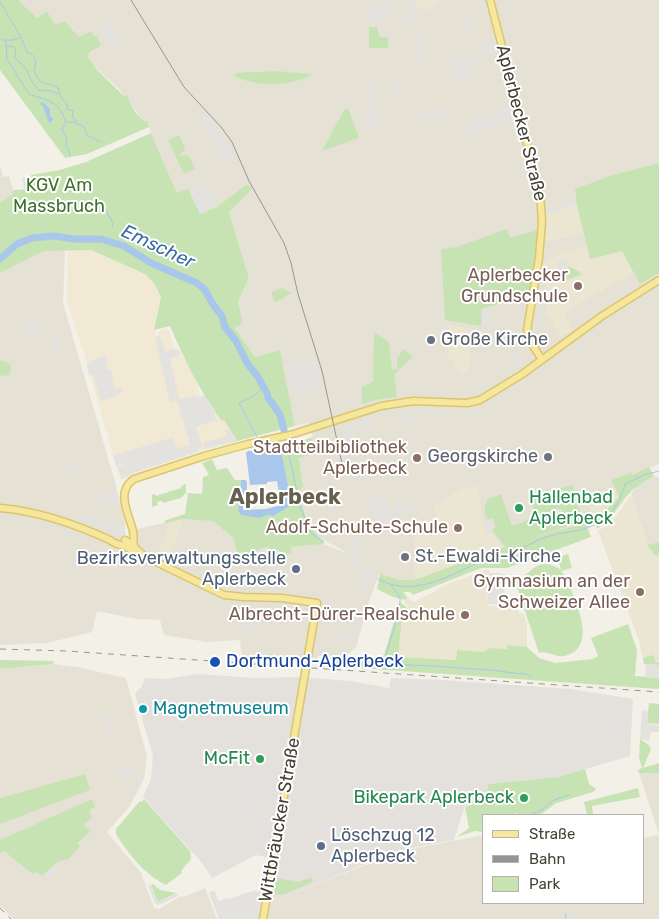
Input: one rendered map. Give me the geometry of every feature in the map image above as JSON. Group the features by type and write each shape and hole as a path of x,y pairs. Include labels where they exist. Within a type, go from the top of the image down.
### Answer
{"main road":[{"name":"Aplerbecker Straße","path":"490,0 540,194 541,245 528,323 528,336 544,358"},
{"path":"0,508 56,519 112,542 129,544 131,526 124,500 125,490 130,482 140,477 204,456 290,436 361,412 395,404 422,401 473,402 486,397 659,280"},
{"name":"Wittbräucker Straße","path":"129,544 136,554 144,556 218,593 236,597 270,598 317,603 262,919"}],"shaded area":[{"path":"18,0 659,0 659,464 632,475 611,480 619,497 594,517 594,521 505,547 416,580 401,580 379,574 356,647 350,653 341,656 318,656 318,664 242,658 240,640 207,642 164,635 160,620 137,619 97,611 92,632 47,643 0,645 0,273 44,251 65,250 63,303 115,482 125,523 128,551 173,568 144,551 138,545 137,529 183,519 202,519 213,521 234,539 237,556 276,545 290,547 323,544 349,554 320,538 302,507 298,494 303,485 299,458 313,454 310,442 312,442 313,437 308,423 295,426 280,350 255,357 235,327 243,323 238,301 249,278 229,212 251,189 247,184 218,206 200,214 177,193 148,123 143,121 127,96 124,96 97,69 88,57 73,29 54,23 47,11 37,18"},
{"path":"407,0 412,0 412,8 419,16 408,26 403,21 410,15 407,11"},
{"path":"416,0 444,0 426,11 422,6 417,9"},
{"path":"389,3 389,21 370,21 370,4"},
{"path":"468,17 477,22 472,28 473,32 468,34 463,18"},
{"path":"110,23 120,41 111,45 102,27"},
{"path":"420,23 424,64 418,64 415,27"},
{"path":"445,43 448,54 456,52 458,60 478,55 480,59 466,63 469,76 455,80 449,58 446,58 442,44"},
{"path":"495,44 497,52 483,56 480,47"},
{"path":"395,79 402,98 395,103 390,90 392,88 390,81"},
{"path":"368,80 374,80 375,119 380,120 380,129 368,129"},
{"path":"510,106 514,112 513,117 471,136 468,122 496,117 495,110"},
{"path":"445,107 447,113 418,122 416,116"},
{"path":"205,115 226,138 224,140 237,159 229,164 198,119"},
{"path":"0,165 3,177 9,176 13,190 12,195 0,203"},
{"path":"31,176 34,189 24,190 22,178"},
{"path":"208,184 218,206 200,214 190,192"},
{"path":"575,200 576,205 545,214 544,209"},
{"path":"577,205 584,233 545,242 546,214"},
{"name":"Aplerbecker Grundschule","path":"587,246 590,259 622,251 633,273 564,312 573,331 560,337 546,310 546,280 541,278 543,264 558,255"},
{"path":"68,250 91,250 145,274 154,283 161,297 154,330 156,337 158,337 159,331 168,328 174,348 180,352 195,375 200,396 205,396 222,421 224,420 237,442 204,450 133,474 129,478 120,479 67,302"},
{"path":"565,259 569,274 560,276 556,261"},
{"path":"488,307 487,327 481,326 482,309"},
{"path":"25,315 37,316 36,335 25,335"},
{"path":"448,325 472,329 469,369 464,374 454,367 453,362 448,359"},
{"path":"53,336 60,337 60,342 62,342 62,351 58,351 58,354 52,354"},
{"path":"160,336 165,352 176,349 181,355 170,358 179,399 195,395 196,397 205,396 215,410 213,412 217,420 196,427 202,447 194,453 133,473 122,479 118,467 132,461 116,466 113,456 173,437 177,449 190,444 177,401 170,403 156,343 156,337"},
{"path":"509,348 524,364 518,368 507,352"},
{"path":"106,356 108,362 105,363 107,370 111,370 114,388 122,387 123,392 115,395 115,397 101,401 93,375 89,375 87,364 90,361"},
{"path":"310,360 315,362 320,384 313,387 313,389 293,394 285,366"},
{"path":"405,411 411,419 402,424 397,417"},
{"path":"372,418 374,424 372,427 358,430 358,422"},
{"path":"229,429 237,442 229,442 205,449 203,443 227,436 225,430"},
{"path":"353,432 355,441 344,444 342,435"},
{"path":"60,463 78,464 78,469 75,469 75,472 60,472"},
{"path":"654,476 659,477 659,542 647,545 631,493 640,483"},
{"name":"Adolf-Schulte-Schule","path":"478,485 483,523 487,533 491,532 505,547 416,580 414,565 417,556 414,549 414,540 417,537 420,520 428,520 437,515 433,505 460,489"},
{"path":"116,490 119,504 101,502 101,494"},
{"path":"616,490 619,497 605,511 594,517 588,501"},
{"path":"374,494 381,494 381,504 388,502 388,511 383,511 387,512 388,518 380,518 388,519 388,528 381,527 380,524 380,527 374,526 372,512 375,511 377,513 377,511 370,509 363,501 375,501"},
{"name":"Gymnasium an der Schweizer Allee","path":"631,495 647,545 659,542 659,665 644,664 639,640 598,531 611,523"},
{"path":"396,504 412,505 412,511 409,514 396,513"},
{"path":"561,509 564,516 547,526 543,514"},
{"path":"82,515 100,516 101,523 98,523 98,527 80,520"},
{"path":"492,518 496,527 492,528 493,531 487,533 484,523"},
{"path":"183,519 167,562 156,556 170,523"},
{"path":"104,521 117,527 124,527 124,531 120,536 104,529"},
{"path":"311,523 318,523 318,529 327,531 324,541 318,536"},
{"path":"349,536 358,537 357,555 355,552 345,549 348,546"},
{"path":"266,547 272,565 255,568 249,553"},
{"path":"356,559 374,572 369,587 360,585 363,577 371,578 363,576 364,572 353,565"},
{"path":"276,567 280,576 271,581 266,568"},
{"name":"Albrecht-Dürer-Realschule","path":"488,569 491,573 487,604 490,606 517,608 519,613 523,613 527,624 527,647 507,646 507,649 489,648 484,652 457,650 456,660 400,657 402,617 412,612 404,602 407,597 413,602 450,583"},
{"path":"491,573 506,574 503,605 487,604"},
{"path":"241,611 254,611 256,630 243,631"},
{"path":"339,629 354,632 352,640 338,638"},
{"path":"53,664 77,667 126,678 147,757 144,779 135,796 129,807 107,832 141,873 154,908 159,909 181,896 183,897 205,888 217,919 13,919 0,905 0,669"},
{"path":"646,664 659,665 659,678 645,677"},
{"path":"198,674 255,678 301,677 349,681 389,688 391,678 442,680 571,689 633,699 630,756 558,777 489,784 486,799 465,806 454,840 401,850 281,898 266,899 274,859 256,855 212,878 203,864 143,797 151,779 153,756 135,694 142,686 145,678 166,679"},
{"path":"144,683 157,686 177,686 176,696 156,696 142,687"},
{"path":"610,701 617,701 617,736 599,735 600,726 609,724"},
{"path":"642,710 648,711 647,724 659,725 659,732 651,732 649,741 640,739"},
{"path":"113,713 116,727 107,728 104,715"},
{"path":"16,731 20,742 13,745 9,733"},
{"path":"223,744 240,746 238,764 222,763"},
{"path":"130,767 132,773 143,777 138,791 134,790 135,786 133,785 137,781 131,778 129,774 129,776 122,778 119,769"},
{"path":"245,769 270,771 268,802 254,798 254,801 246,801 246,797 243,797"},
{"path":"639,773 659,773 659,835"},
{"path":"404,787 408,799 395,803 391,791"},
{"path":"244,808 257,809 256,818 244,817"},
{"path":"262,810 267,810 265,836 260,836 258,855 256,854 257,833 259,832"},
{"path":"659,835 659,919 264,919 266,899 281,898 402,851 478,836 482,837 482,904 644,904 644,838"},
{"path":"54,865 60,870 48,881 44,876"},
{"path":"148,885 151,885 158,902 176,893 178,896 157,905"},
{"path":"263,889 259,919 219,919 209,893 214,890 219,901"}],"green space":[{"path":"0,0 18,0 37,18 47,11 54,23 58,24 65,21 79,37 92,31 93,36 97,36 101,46 89,52 88,57 97,70 124,96 127,95 135,112 144,121 148,122 149,127 87,154 65,158 0,70"},
{"path":"369,27 377,27 380,37 388,37 388,48 369,48"},
{"path":"277,71 309,74 310,76 282,84 262,84 234,76 236,73"},
{"path":"348,108 359,138 322,151 344,110"},
{"name":"KGV Am Massbruch","path":"151,133 177,193 188,189 200,214 218,206 247,184 252,189 229,212 249,278 238,301 243,323 235,328 255,357 280,350 295,426 237,441 200,387 170,326 154,330 161,297 154,283 145,274 91,250 44,251 0,273 0,203 12,195 13,190 33,189 31,175 60,170 86,162"},
{"path":"179,135 185,148 180,154 181,156 189,156 195,169 184,174 168,140"},
{"path":"659,163 659,274 640,284 622,251 590,259 575,189 610,176"},
{"path":"507,229 510,238 538,230 531,294 482,309 481,326 445,320 441,249 457,247"},
{"path":"568,266 580,272 581,275 567,280 565,275 570,273"},
{"path":"283,288 291,293 278,301 274,301 271,292"},
{"path":"374,332 389,342 392,369 397,369 397,359 403,349 413,356 394,375 397,397 362,404 362,387 373,382"},
{"path":"0,360 11,364 10,375 0,376"},
{"path":"313,437 310,443 313,454 299,458 303,486 298,494 308,519 315,532 324,541 324,544 290,547 292,552 283,557 279,550 270,550 269,547 237,556 234,539 213,521 183,519 165,523 164,521 185,514 188,493 202,494 203,477 209,475 202,463 212,459 217,470 227,468 235,480 241,480 238,510 273,516 292,505 281,448"},
{"path":"649,467 654,476 632,491 610,518 597,529 594,517 605,511 619,497 611,480 631,473 632,475"},
{"path":"186,484 186,493 181,498 163,503 162,501 157,502 158,505 152,507 152,495 155,494 156,496 181,488 181,486"},
{"path":"573,485 584,521 528,539 586,523 591,537 507,568 481,568 413,595 410,592 403,592 407,597 405,600 393,597 377,589 380,574 401,580 414,580 505,547 493,531 492,518 488,520 485,515 488,499 501,494 512,526 536,517 530,498"},
{"path":"659,542 659,555 656,556 647,545"},
{"path":"568,554 572,568 561,571 566,577 582,621 583,633 581,643 575,651 565,656 545,652 539,653 515,581 541,565 546,564 561,570 558,557"},
{"path":"400,602 412,612 402,617 400,657 456,660 457,650 484,652 489,648 507,649 507,645 527,647 539,658 555,663 593,659 598,656 591,638 628,624 637,650 635,676 659,678 659,689 331,666 341,659 379,662 384,655"},
{"path":"653,655 656,663 659,662 659,665 644,664 643,658"},
{"path":"0,660 54,661 53,664 0,669"},
{"path":"649,703 659,704 659,724 647,723"},
{"path":"640,739 649,745 651,749 643,768 659,763 659,773 639,773 638,770 642,768 639,757"},
{"path":"585,769 589,784 596,789 593,792 556,803 541,814 482,814 482,832 475,831 457,837 469,828 465,807 487,799 488,784 558,777"},
{"path":"85,774 90,790 0,824 0,798"},
{"path":"638,788 640,797 592,806 593,814 587,814 584,802"},
{"path":"92,799 95,807 89,810 92,818 84,824 90,832 77,843 80,846 69,859 57,862 42,876 37,872 33,874 4,851 0,853 0,840"},
{"path":"144,799 190,851 191,859 181,871 182,873 166,885 158,881 138,863 116,834 116,829 140,801 142,802"},
{"path":"311,877 313,882 282,895 274,894 276,878 299,882"},
{"path":"153,884 160,890 176,893 158,902 151,885"}],"water":[{"path":"42,102 50,109 50,116 53,119 51,123 48,121 43,106 40,104"},
{"path":"281,449 292,505 273,516 267,515 260,518 241,515 238,510 241,480 246,480 247,483 246,506 243,506 243,510 266,509 281,505 277,481 267,482 267,484 250,485 246,453 248,451"},
{"path":"476,575 480,575 484,581 480,587 476,587 472,583 472,579"}],"waterway":[{"path":"0,2 21,37 27,52 35,58 34,71 39,80 58,88 62,99 67,103 67,109 73,111 72,117 76,120 77,124 84,127 87,135 100,142"},
{"path":"0,38 6,42 7,59 29,94 47,100 60,110 66,123 62,129 67,139 66,147 69,150 70,156"},
{"path":"5,40 20,38"},
{"path":"7,46 16,49 15,57 26,69 39,91 48,90 58,94"},
{"path":"68,122 76,122"},
{"path":"104,207 113,223 112,228"},
{"name":"Emscher","path":"0,259 17,244 32,238 53,236 75,239 101,239 124,246 151,263 197,283 205,290 222,316 225,327 236,341 247,363 258,377 268,398 280,415 284,430"},
{"path":"257,437 239,403 252,397 263,388"},
{"name":"Emscher","path":"287,447 301,509 311,533 323,542"},
{"name":"Emscher","path":"378,579 401,586 424,585 483,561 504,556 543,538 587,528 601,521 614,509 625,484 644,475 659,471"},
{"path":"386,655 400,602 400,597 390,584"},
{"path":"388,665 490,670 528,674 531,677"},
{"path":"533,814 554,800 569,795"},
{"path":"565,919 566,913"}],"tram line":[{"path":"131,0 184,87 221,127 232,142 249,181 284,243 322,371 344,473"}],"railway":[{"path":"0,649 67,651 659,692"},
{"path":"0,908 11,919"}],"place":[{"name":"Aplerbecker Grundschule","path":"578,286"},
{"name":"Große Kirche","path":"431,340"},
{"name":"Georgskirche","path":"548,457"},
{"name":"Stadtteilbibliothek Aplerbeck","path":"417,458"},
{"name":"Hallenbad Aplerbeck","path":"519,508"},
{"name":"Adolf-Schulte-Schule","path":"458,528"},
{"name":"St.-Ewaldi-Kirche","path":"405,557"},
{"name":"Bezirksverwaltungsstelle Aplerbeck","path":"296,569"},
{"name":"Gymnasium an der Schweizer Allee","path":"640,592"},
{"name":"Albrecht-Dürer-Realschule","path":"465,615"},
{"name":"Dortmund-Aplerbeck","path":"215,662"},
{"name":"Magnetmuseum","path":"143,709"},
{"name":"McFit","path":"260,759"},
{"name":"Bikepark Aplerbeck","path":"524,798"},
{"name":"Löschzug 12 Aplerbeck","path":"321,846"}],"district":[{"name":"Aplerbeck","path":"285,498"}]}
